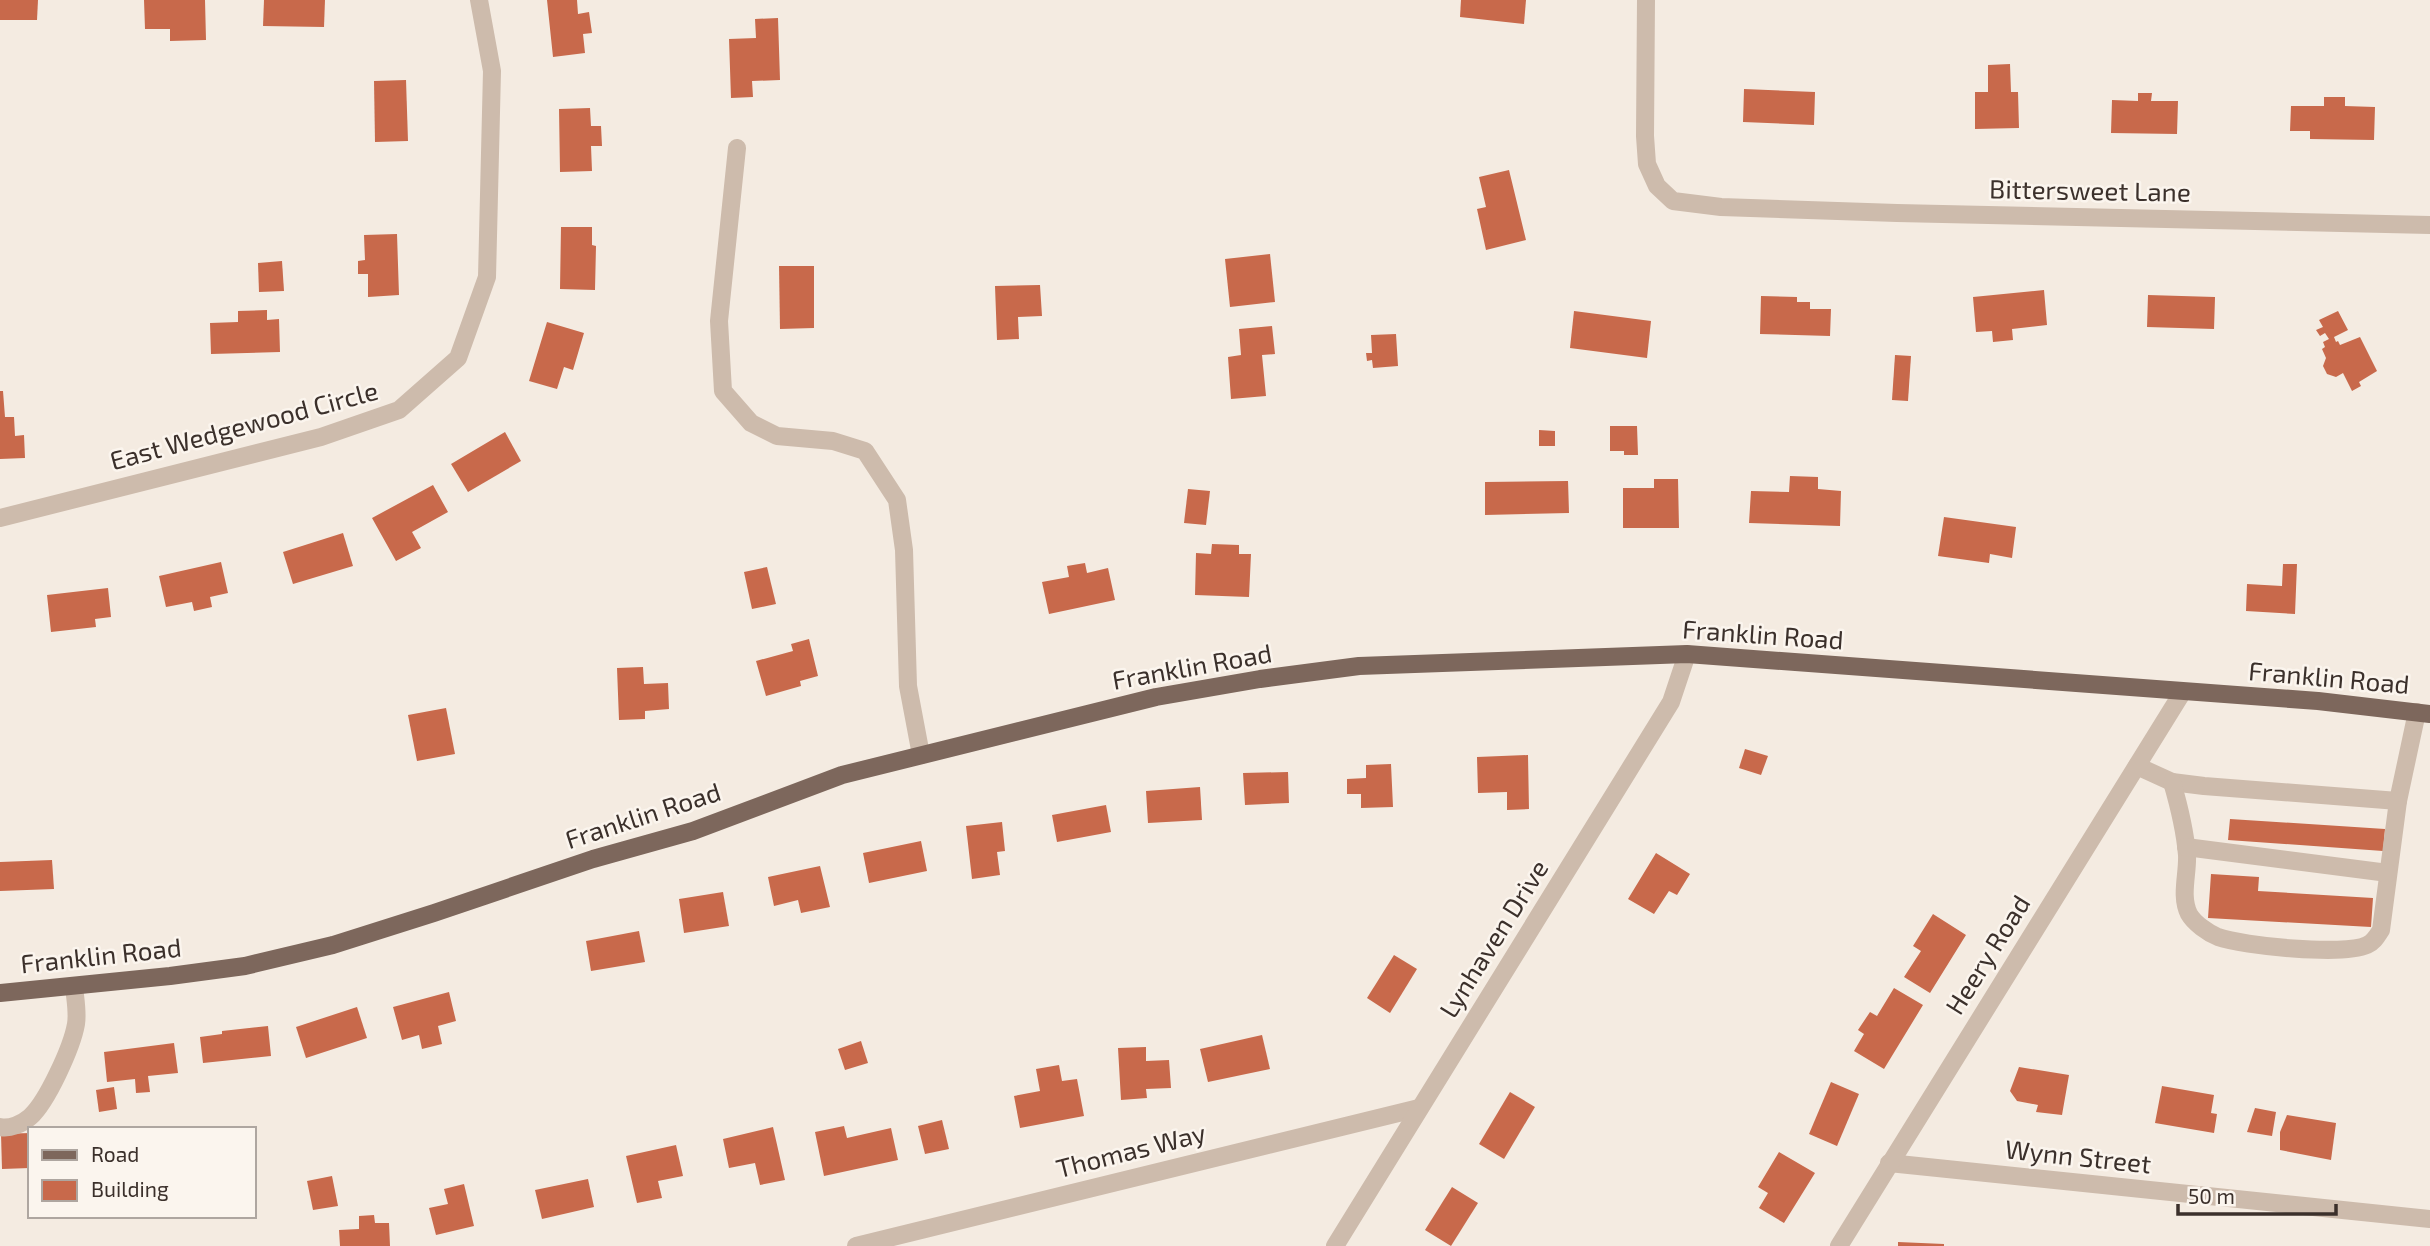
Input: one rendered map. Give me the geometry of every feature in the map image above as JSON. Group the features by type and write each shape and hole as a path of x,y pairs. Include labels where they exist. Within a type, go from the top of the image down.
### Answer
{"main road":[{"name":"Franklin Road","path":"0,993 245,966 333,944 593,859 693,831 842,775 1156,697 1359,666 1686,654 2182,693 2318,701 2423,713"}],"street":[{"name":"East Wedgewood Circle","path":"0,518 321,437 399,410 458,358 487,277 492,71 479,0"},
{"name":"Bittersweet Lane","path":"1646,0 1647,164 1657,186 1673,201 1749,208 2430,225"},
{"path":"737,148 719,321 723,391 751,423 777,436 833,441 865,451 897,500 905,550 908,686 921,755"},
{"name":"Lynhaven Drive","path":"1335,1246 1671,702 1686,654"},
{"name":"Heery Road","path":"1839,1246 2182,693"},
{"path":"2172,782 2186,847 2186,906 2190,917 2200,926 2217,937 2299,949 2344,950 2364,947 2374,941 2381,930 2398,801 2423,713"},
{"path":"2137,766 2172,782 2398,801"},
{"path":"2186,847 2388,873"},
{"path":"0,1127 16,1126 30,1118 55,1080 76,1023 74,986"},
{"name":"Thomas Way","path":"856,1246 1419,1108"},
{"name":"Wynn Street","path":"1889,1163 2430,1219"}],"building":[{"path":"0,0 38,0 37,20 0,20"},
{"path":"144,0 205,0 206,40 170,41 170,29 145,29"},
{"path":"264,0 325,0 324,27 263,26"},
{"path":"547,0 577,0 578,14 589,12 592,33 583,34 585,53 553,57"},
{"path":"1461,0 1526,0 1524,24 1460,17"},
{"path":"778,18 780,80 752,81 753,97 731,98 729,39 756,38 755,19"},
{"path":"2010,64 2011,92 2018,92 2019,128 1975,129 1975,92 1988,92 1988,65"},
{"path":"406,80 408,141 375,142 374,81"},
{"path":"1744,89 1815,92 1814,125 1743,122"},
{"path":"2138,93 2152,93 2151,101 2178,101 2177,134 2111,133 2112,100 2138,101"},
{"path":"2324,97 2345,97 2345,106 2375,107 2374,140 2310,139 2310,131 2290,131 2291,106 2324,106"},
{"path":"590,108 591,126 601,126 602,146 591,146 592,171 560,172 559,109"},
{"path":"1509,170 1526,240 1486,250 1477,209 1486,207 1479,177"},
{"path":"561,227 592,227 592,245 596,246 595,290 560,289"},
{"path":"397,234 399,295 368,297 368,274 358,274 358,261 365,260 364,235"},
{"path":"1270,254 1275,302 1230,307 1225,259"},
{"path":"282,261 284,291 259,292 258,263"},
{"path":"779,266 814,266 814,328 780,329"},
{"path":"1040,285 1042,316 1018,317 1019,339 997,340 995,286"},
{"path":"2044,290 2047,325 2012,329 2013,340 1993,342 1992,331 1976,332 1973,297"},
{"path":"2148,295 2215,297 2214,329 2147,327"},
{"path":"1761,296 1797,297 1797,302 1810,302 1810,309 1831,309 1830,336 1760,334"},
{"path":"267,310 267,320 279,319 280,352 211,354 210,323 238,322 238,311"},
{"path":"1574,311 1651,321 1647,358 1570,348"},
{"path":"2338,311 2348,330 2334,337 2336,342 2340,345 2360,337 2377,371 2359,382 2361,386 2352,391 2343,373 2336,377 2327,374 2323,366 2326,358 2322,349 2325,347 2323,342 2329,339 2325,333 2320,336 2316,330 2323,327 2319,320"},
{"path":"547,322 584,333 573,370 564,367 557,389 529,381"},
{"path":"1272,326 1275,354 1262,355 1266,396 1231,399 1228,357 1241,355 1239,329"},
{"path":"1396,334 1398,366 1373,368 1372,360 1367,361 1366,353 1372,353 1371,335"},
{"path":"1895,355 1911,356 1908,401 1892,400"},
{"path":"0,391 3,391 5,417 14,417 15,436 24,435 25,458 0,459"},
{"path":"1610,426 1637,426 1638,455 1610,451"},
{"path":"1539,430 1555,431 1555,446 1539,446"},
{"path":"505,432 521,461 468,492 451,464"},
{"path":"1790,476 1818,477 1818,489 1841,491 1840,526 1749,523 1751,491 1789,492"},
{"path":"1654,479 1678,479 1679,528 1623,528 1623,488 1654,488"},
{"path":"1568,481 1569,513 1485,515 1485,482"},
{"path":"433,485 448,512 412,532 421,548 396,561 372,518"},
{"path":"1188,489 1210,491 1206,525 1184,523"},
{"path":"1944,517 2016,527 2012,558 1990,554 1989,563 1938,556"},
{"path":"343,533 353,566 293,584 283,552"},
{"path":"1212,544 1239,545 1239,554 1251,554 1249,597 1195,595 1196,553 1211,554"},
{"path":"221,562 228,593 210,597 212,607 194,611 192,602 166,607 159,576"},
{"path":"1085,563 1087,573 1108,568 1115,600 1049,614 1042,582 1069,577 1067,566"},
{"path":"2283,564 2297,564 2295,614 2246,611 2247,584 2282,586"},
{"path":"767,567 776,604 752,609 744,572"},
{"path":"108,588 111,617 95,619 96,627 51,632 47,595"},
{"path":"809,639 818,676 800,681 801,686 766,696 756,661 793,651 791,644"},
{"path":"643,667 644,684 668,683 669,709 645,711 645,719 619,720 617,668"},
{"path":"446,708 455,754 417,761 408,715"},
{"path":"1745,749 1768,756 1761,775 1739,768"},
{"path":"1528,755 1529,809 1507,810 1507,792 1478,793 1477,757"},
{"path":"1391,764 1393,807 1361,808 1361,794 1347,794 1347,779 1366,778 1366,765"},
{"path":"1288,772 1289,803 1245,805 1243,773"},
{"path":"1200,787 1202,820 1148,823 1146,791"},
{"path":"1106,805 1111,832 1057,842 1052,815"},
{"path":"2230,819 2385,829 2383,851 2228,840"},
{"path":"1002,822 1005,851 997,852 1000,875 972,879 966,826"},
{"path":"921,841 927,871 869,883 863,853"},
{"path":"1656,853 1690,874 1677,895 1669,891 1654,914 1628,899"},
{"path":"52,860 54,889 0,891 0,862"},
{"path":"820,866 830,907 801,913 798,900 774,906 768,877"},
{"path":"2211,874 2259,877 2258,891 2373,898 2371,927 2208,918"},
{"path":"723,892 729,926 684,933 679,899"},
{"path":"1933,914 1966,935 1930,993 1904,977 1921,951 1913,946"},
{"path":"639,931 645,962 591,971 586,941"},
{"path":"1394,955 1417,969 1390,1013 1367,998"},
{"path":"1894,988 1923,1005 1884,1069 1854,1051 1864,1034 1858,1030 1870,1012 1877,1016"},
{"path":"449,992 456,1021 438,1026 442,1044 422,1049 419,1035 402,1040 393,1007"},
{"path":"357,1007 367,1038 306,1058 296,1027"},
{"path":"268,1026 271,1056 203,1063 200,1037 222,1034 222,1031"},
{"path":"1262,1035 1270,1069 1208,1082 1200,1049"},
{"path":"861,1041 868,1063 845,1070 838,1049"},
{"path":"174,1043 178,1073 148,1076 150,1092 136,1093 135,1079 107,1082 104,1052"},
{"path":"1146,1047 1146,1061 1169,1060 1171,1088 1146,1089 1147,1098 1121,1100 1118,1048"},
{"path":"1059,1065 1062,1081 1077,1079 1084,1116 1020,1128 1014,1096 1040,1091 1036,1069"},
{"path":"2019,1067 2069,1075 2062,1115 2036,1112 2038,1105 2017,1101 2010,1091"},
{"path":"1831,1082 1859,1094 1837,1146 1809,1134"},
{"path":"2162,1086 2214,1095 2211,1113 2217,1114 2214,1133 2155,1123"},
{"path":"114,1087 117,1109 99,1112 96,1090"},
{"path":"1510,1092 1535,1107 1504,1159 1479,1144"},
{"path":"2255,1108 2276,1112 2272,1136 2247,1132"},
{"path":"2287,1115 2336,1123 2331,1160 2280,1150 2280,1132"},
{"path":"942,1120 949,1149 925,1154 918,1126"},
{"path":"844,1126 847,1138 891,1128 898,1160 824,1176 815,1132"},
{"path":"773,1127 785,1180 760,1185 755,1163 729,1168 723,1139"},
{"path":"28,1133 28,1168 2,1169 1,1134"},
{"path":"676,1145 683,1176 658,1181 662,1198 637,1203 626,1156"},
{"path":"1779,1152 1815,1173 1784,1223 1759,1208 1768,1193 1758,1187"},
{"path":"332,1176 338,1206 313,1210 307,1181"},
{"path":"588,1179 594,1207 542,1219 535,1190"},
{"path":"464,1184 474,1226 436,1235 429,1208 448,1204 444,1189"},
{"path":"1452,1187 1478,1203 1451,1246 1425,1230"},
{"path":"374,1215 375,1223 389,1223 390,1246 340,1246 339,1230 359,1229 359,1216"},
{"path":"1898,1242 1944,1244 1944,1246 1898,1246"}]}
